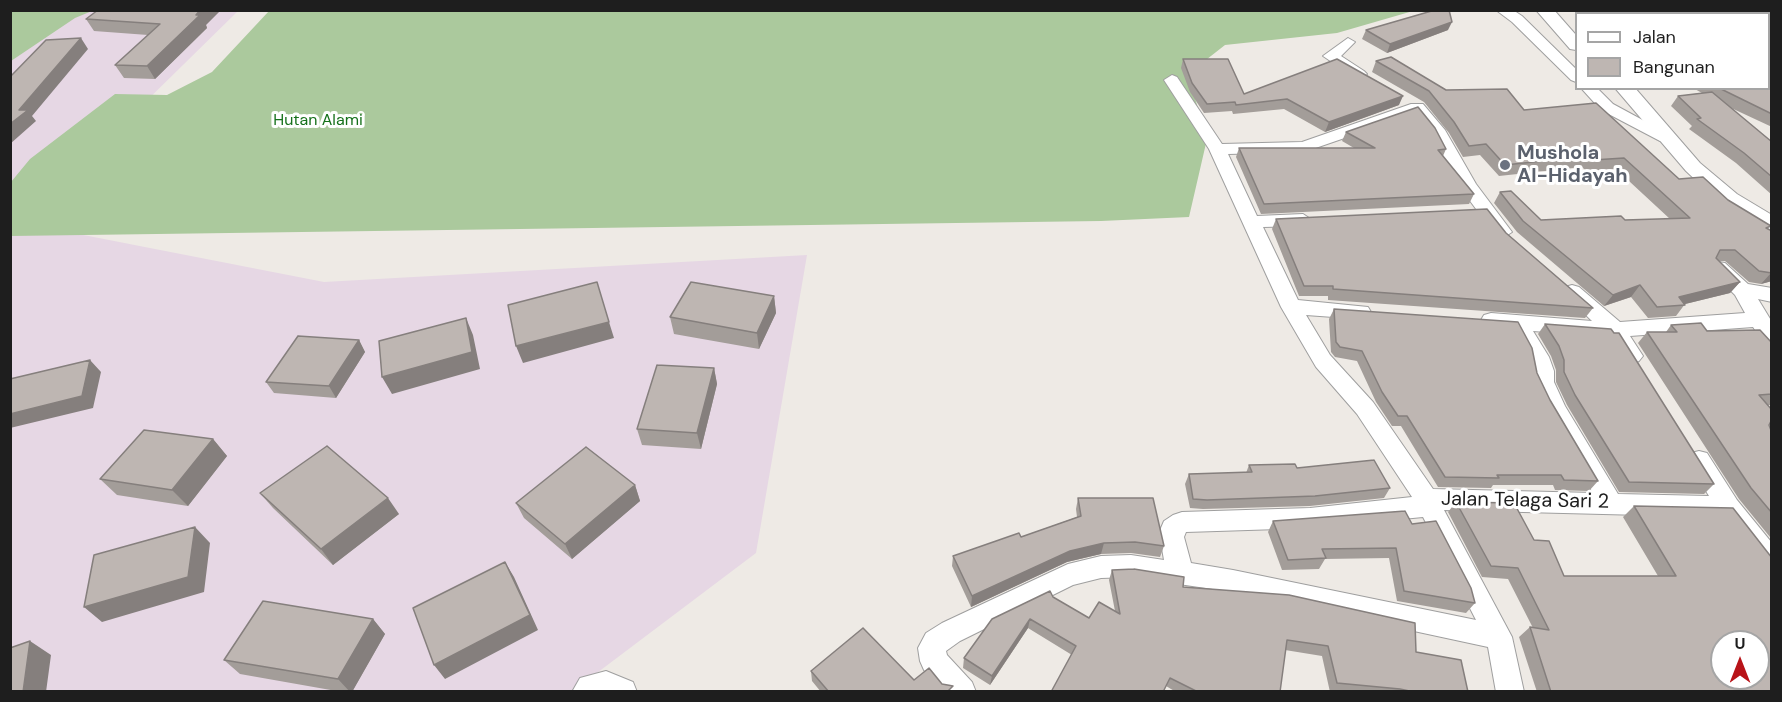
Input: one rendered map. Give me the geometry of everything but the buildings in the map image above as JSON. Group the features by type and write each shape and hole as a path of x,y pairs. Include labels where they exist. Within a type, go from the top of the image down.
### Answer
{"street":[{"path":"1503,10 1517,19 1575,75"},
{"path":"1544,10 1575,44"},
{"path":"1348,42 1335,51 1332,58 1369,80"},
{"path":"1172,80 1217,149 1249,222 1291,307 1323,361 1365,408 1427,502 1310,518 1182,522 1173,528 1172,537 1180,573"},
{"path":"1590,90 1607,107 1666,137"},
{"path":"1625,90 1693,167 1729,199 1772,225"},
{"path":"1398,96 1417,107 1438,134 1468,186 1517,246"},
{"path":"1217,149 1304,147 1417,107"},
{"path":"1463,212 1487,211"},
{"path":"1249,222 1321,219"},
{"path":"1718,268 1742,290 1772,340"},
{"path":"1553,277 1616,330 1647,379"},
{"path":"1742,290 1772,295"},
{"path":"1291,307 1375,313"},
{"path":"1470,319 1616,330 1759,319"},
{"path":"1518,322 1538,357 1544,382 1555,409 1611,503"},
{"path":"1685,438 1728,507 1772,563"},
{"name":"Jalan Telaga Sari 2","path":"1510,692 1499,637 1427,502 1611,503 1728,507"},
{"path":"962,692 932,656 932,648 936,642 951,632 1068,575 1101,567 1131,566 1233,581 1499,637"},
{"path":"586,692 590,688 606,684 623,692"}],"shaded area":[{"path":"39,11 238,11 22,223 324,282 807,255 756,553 573,691 11,692 10,33"}],"green space":[{"path":"11,10 92,11 75,18 11,61"},
{"name":"Hutan Alami","path":"269,11 1413,11 1337,33 1225,45 1188,74 1207,139 1189,217 1101,221 11,236 11,182 30,159 115,94 167,95 212,72"}],"place":[{"name":"Mushola Al-Hidayah","path":"1505,165"}]}
